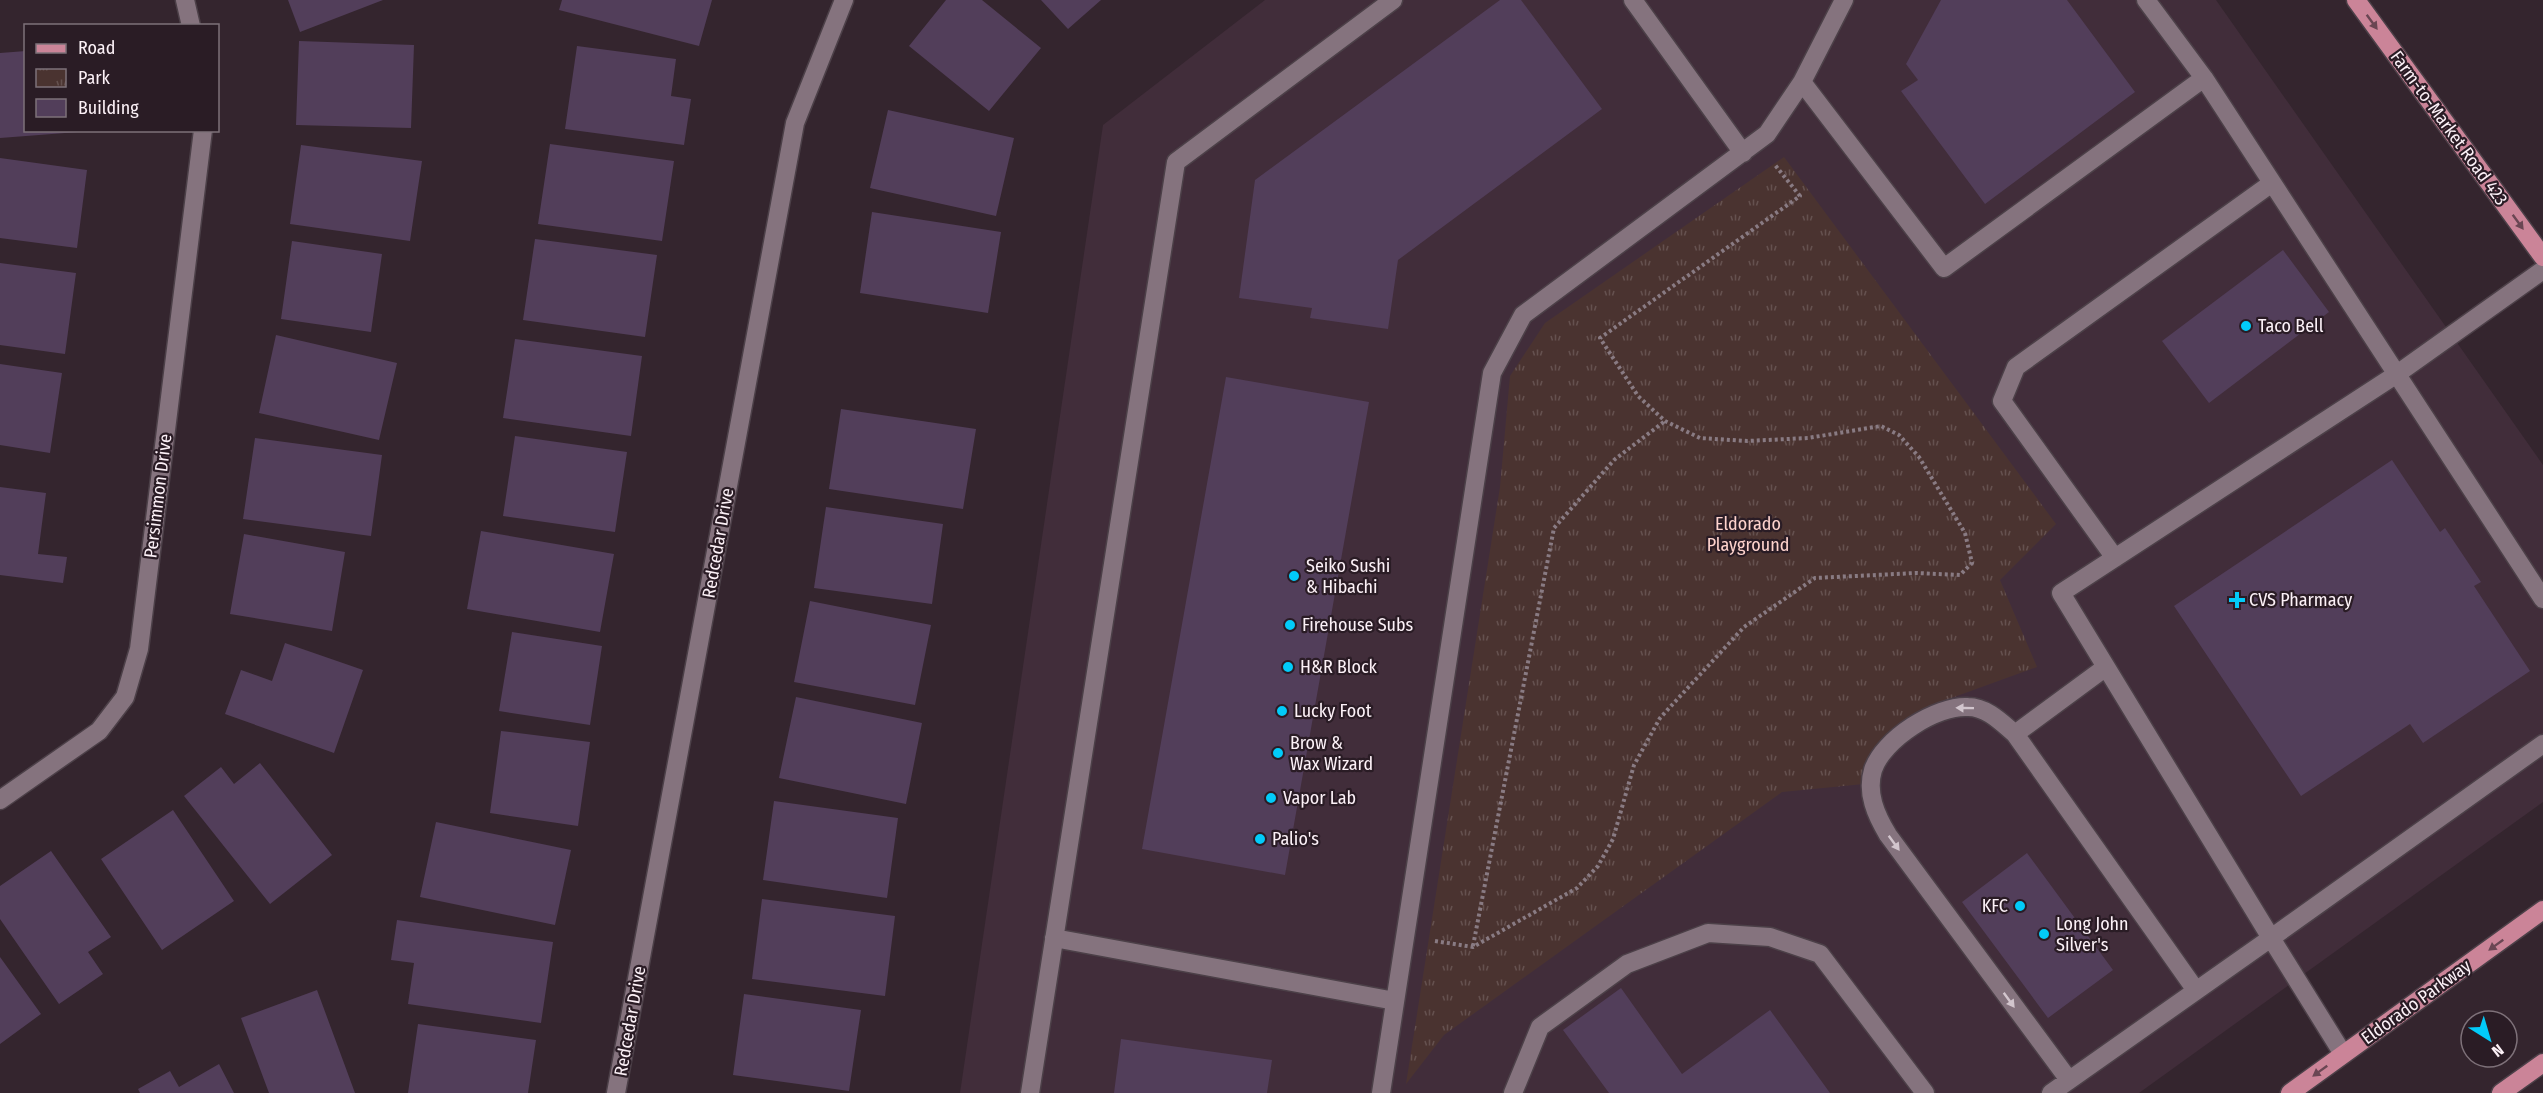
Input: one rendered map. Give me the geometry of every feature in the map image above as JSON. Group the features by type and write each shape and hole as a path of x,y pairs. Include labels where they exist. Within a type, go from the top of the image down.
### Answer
{"main road":[{"name":"Farm-to-Market Road 423","path":"2356,0 2543,257"},
{"name":"Eldorado Parkway","path":"2290,1093 2543,910"},
{"path":"2501,1093 2543,1063"}],"street":[{"path":"185,0 191,24"},
{"name":"Redcedar Drive","path":"616,1093 795,123 844,0"},
{"path":"1030,1093 1176,162 1394,0"},
{"path":"1633,0 1749,147"},
{"path":"1381,1093 1492,373 1523,315 1767,134 1802,81 1844,0"},
{"path":"2146,0 2204,78 2543,599"},
{"path":"1802,81 1944,268 2204,78"},
{"name":"Persimmon Drive","path":"0,800 99,731 125,698 140,649 203,132"},
{"path":"2115,558 2002,401 2016,368 2272,183"},
{"path":"2343,1054 2061,593 2397,374 2543,270"},
{"path":"2015,734 2106,667"},
{"path":"2069,1080 1888,835 1873,805 1871,785 1874,769 1880,757 1893,742 1911,728 1935,713 1970,706 1986,712 2015,734 2195,989"},
{"path":"2051,1093 2543,744"},
{"path":"1513,1093 1540,1027 1627,964 1708,933 1770,937 1820,954 1925,1093"},
{"path":"1054,938 1395,1001"}],"path":[{"path":"1405,937 1473,947 1577,888 1598,866 1613,839 1634,765 1660,718 1744,627 1815,578 1916,573 1960,575 1972,563 1965,533 1919,457 1899,435 1881,426 1808,438 1747,441 1700,438 1665,421 1638,396 1600,338 1800,196 1749,147"},
{"path":"1473,947 1554,528 1614,460 1665,421"}],"shaded area":[{"path":"1265,0 2216,0 2543,465 2543,802 2139,1093 960,1093 1103,125"}],"green space":[{"name":"Eldorado Playground","path":"1784,157 2056,524 2000,580 2037,667 1935,704 1864,784 1782,792 1444,1035 1406,1084 1500,487 1510,376 1545,323"}],"building":[{"path":"288,0 383,0 300,32"},
{"path":"562,0 712,0 699,46 559,10"},
{"path":"946,0 982,0 1041,48 989,111 909,46"},
{"path":"1041,0 1101,0 1068,29"},
{"path":"1500,0 1521,0 1602,109 1398,260 1388,329 1310,318 1312,308 1239,298 1255,180"},
{"path":"1941,0 2067,0 2135,92 1985,204 1901,91 1918,80 1906,64"},
{"path":"299,41 414,45 411,128 296,125"},
{"path":"577,46 676,59 671,96 691,99 684,145 565,129"},
{"path":"24,51 24,132 78,132 0,138 0,53"},
{"path":"888,110 1014,138 996,216 870,188"},
{"path":"550,144 674,161 662,241 538,224"},
{"path":"301,145 422,161 410,241 290,224"},
{"path":"0,158 87,170 77,248 0,238"},
{"path":"872,212 1001,232 988,313 860,293"},
{"path":"535,239 657,255 645,337 523,320"},
{"path":"292,241 382,254 371,332 281,319"},
{"name":"Taco Bell","path":"2283,250 2329,312 2209,403 2162,341"},
{"path":"0,263 76,273 65,354 0,345"},
{"path":"276,335 397,363 379,440 259,413"},
{"path":"515,339 642,356 631,436 503,418"},
{"path":"0,364 62,373 50,453 0,445"},
{"path":"1226,377 1369,402 1285,875 1142,849"},
{"path":"841,409 976,429 963,509 829,489"},
{"path":"515,436 627,452 615,532 503,516"},
{"path":"255,438 382,455 371,536 243,519"},
{"name":"CVS Pharmacy","path":"2392,460 2440,532 2445,528 2481,582 2474,586 2530,671 2423,743 2410,724 2301,796 2174,606"},
{"path":"0,487 46,493 38,554 67,557 63,583 0,575"},
{"path":"826,507 943,524 932,604 814,588"},
{"path":"481,531 614,554 600,632 467,609"},
{"path":"244,534 345,552 332,631 230,614"},
{"path":"810,601 931,625 915,705 794,682"},
{"path":"512,632 602,646 590,725 499,711"},
{"path":"285,643 363,670 334,753 225,714 241,670 272,681"},
{"path":"796,697 922,723 906,804 779,778"},
{"path":"501,731 590,742 578,826 490,813"},
{"path":"260,763 332,855 270,904 184,796 221,767 234,784"},
{"path":"774,801 898,818 887,898 763,880"},
{"path":"173,810 234,901 162,950 101,859"},
{"path":"436,822 571,850 555,925 420,897"},
{"path":"51,851 111,937 88,952 103,974 59,1004 0,919 0,886"},
{"path":"2027,853 2113,970 2048,1018 1962,902"},
{"path":"762,899 895,916 885,996 752,979"},
{"path":"397,920 553,942 541,1023 408,1004 414,963 391,960"},
{"path":"0,957 41,1014 0,1044"},
{"path":"1621,988 1682,1074 1770,1010 1830,1093 1609,1093 1563,1030"},
{"path":"317,990 355,1093 269,1093 241,1018"},
{"path":"744,994 861,1010 849,1091 733,1075"},
{"path":"418,1024 536,1040 528,1093 408,1093"},
{"path":"1121,1039 1272,1060 1267,1093 1114,1093"},
{"path":"219,1064 234,1093 140,1093 138,1089 170,1071 179,1087"}],"place":[{"name":"Taco Bell","path":"2246,326"},
{"name":"Seiko Sushi & Hibachi","path":"1294,576"},
{"name":"CVS Pharmacy","path":"2237,600"},
{"name":"Firehouse Subs","path":"1290,625"},
{"name":"H&R Block","path":"1288,667"},
{"name":"Lucky Foot","path":"1282,711"},
{"name":"Brow & Wax Wizard","path":"1278,753"},
{"name":"Vapor Lab","path":"1271,798"},
{"name":"Palio's","path":"1260,839"},
{"name":"KFC","path":"2020,906"},
{"name":"Long John Silver's","path":"2044,934"}]}
